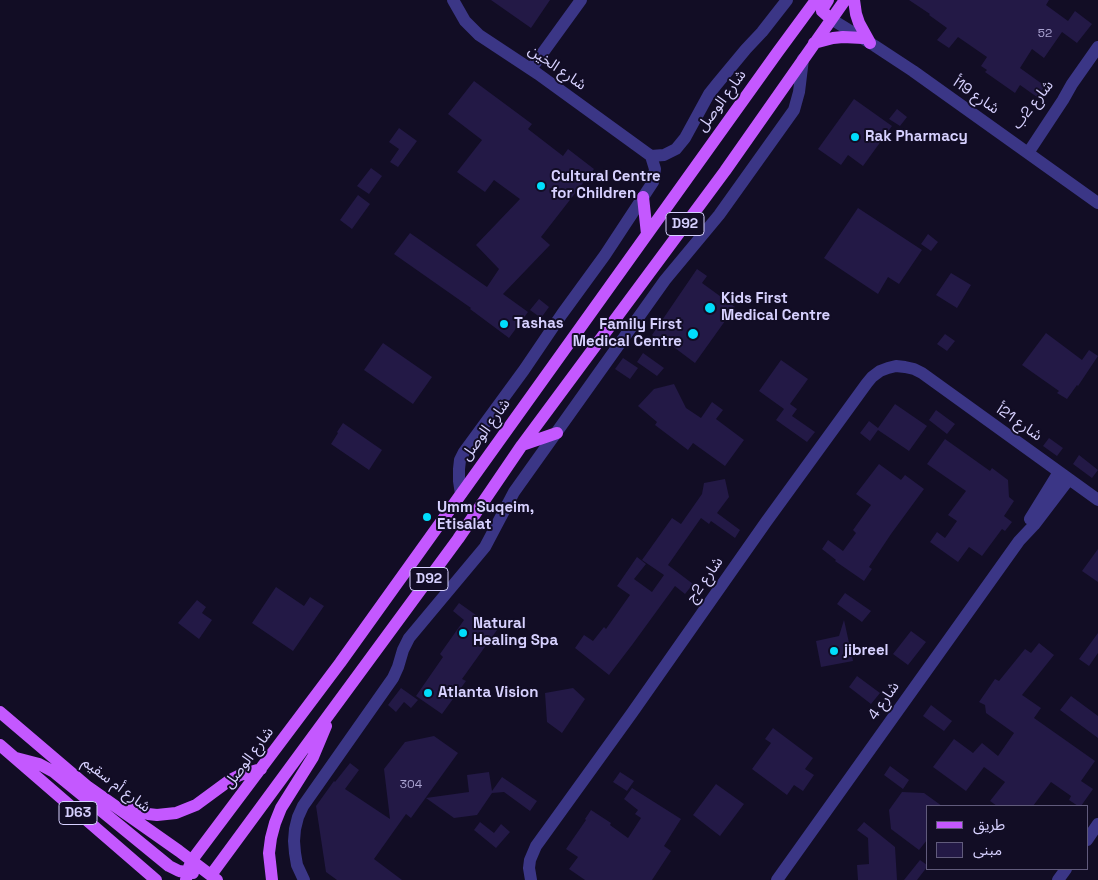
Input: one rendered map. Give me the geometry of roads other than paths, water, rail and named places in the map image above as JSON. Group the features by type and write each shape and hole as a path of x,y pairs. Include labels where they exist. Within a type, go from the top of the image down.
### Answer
{"main road":[{"name":"شارع الوصل","path":"188,871 261,768 340,663 816,0"},
{"path":"828,0 822,11 831,19"},
{"name":"D92","path":"214,878 332,710 458,539 522,445 725,171 845,0"},
{"path":"814,43 833,38 866,40 856,14 854,0"},
{"path":"643,197 647,234"},
{"path":"522,445 557,433"},
{"path":"272,880 269,853 275,823 281,808 313,757 332,710"},
{"name":"شارع أم سقيم","path":"0,712 88,787 179,851 188,871 214,878"},
{"name":"D63","path":"0,745 156,880"},
{"path":"16,758 39,764 54,772 169,866 179,871 188,871"},
{"path":"88,787 138,812 167,814 186,810 196,805 230,780 261,768"},
{"path":"169,866 176,864 180,854 179,851"}],"street":[{"name":"شارع الخين","path":"452,0 459,13 479,35 531,69 651,156"},
{"path":"531,69 581,0"},
{"path":"461,494 459,469 460,460 464,452 605,255 653,182 655,169 651,156 664,155 676,149 685,138 709,94 762,32 786,0"},
{"name":"شارع 19أ","path":"831,19 921,77 1098,203"},
{"name":"شارع 2ب","path":"1024,150 1059,106 1098,47"},
{"path":"304,880 297,865 294,841 298,817 303,806 393,678 409,638 485,547 511,498 665,280 719,215 794,110 799,92 803,59"},
{"name":"شارع 2ج","path":"531,880 530,860 536,846 867,383 880,371 896,366 914,369 922,374"},
{"name":"شارع 21أ","path":"922,374 1098,500"},
{"name":"شارع 4","path":"777,880 1019,541 1034,525 1064,475"},
{"path":"1088,839 1098,824"}],"place":[{"name":"Rak Pharmacy","path":"855,137"},
{"name":"Cultural Centre for Children","path":"541,186"},
{"name":"Kids First Medical Centre","path":"710,308"},
{"name":"Tashas","path":"504,324"},
{"name":"Family First Medical Centre","path":"693,334"},
{"name":"Umm Suqeim, Etisalat","path":"427,517"},
{"name":"Natural Healing Spa","path":"463,633"},
{"name":"jibreel","path":"834,651"},
{"name":"Atlanta Vision","path":"428,693"}]}
